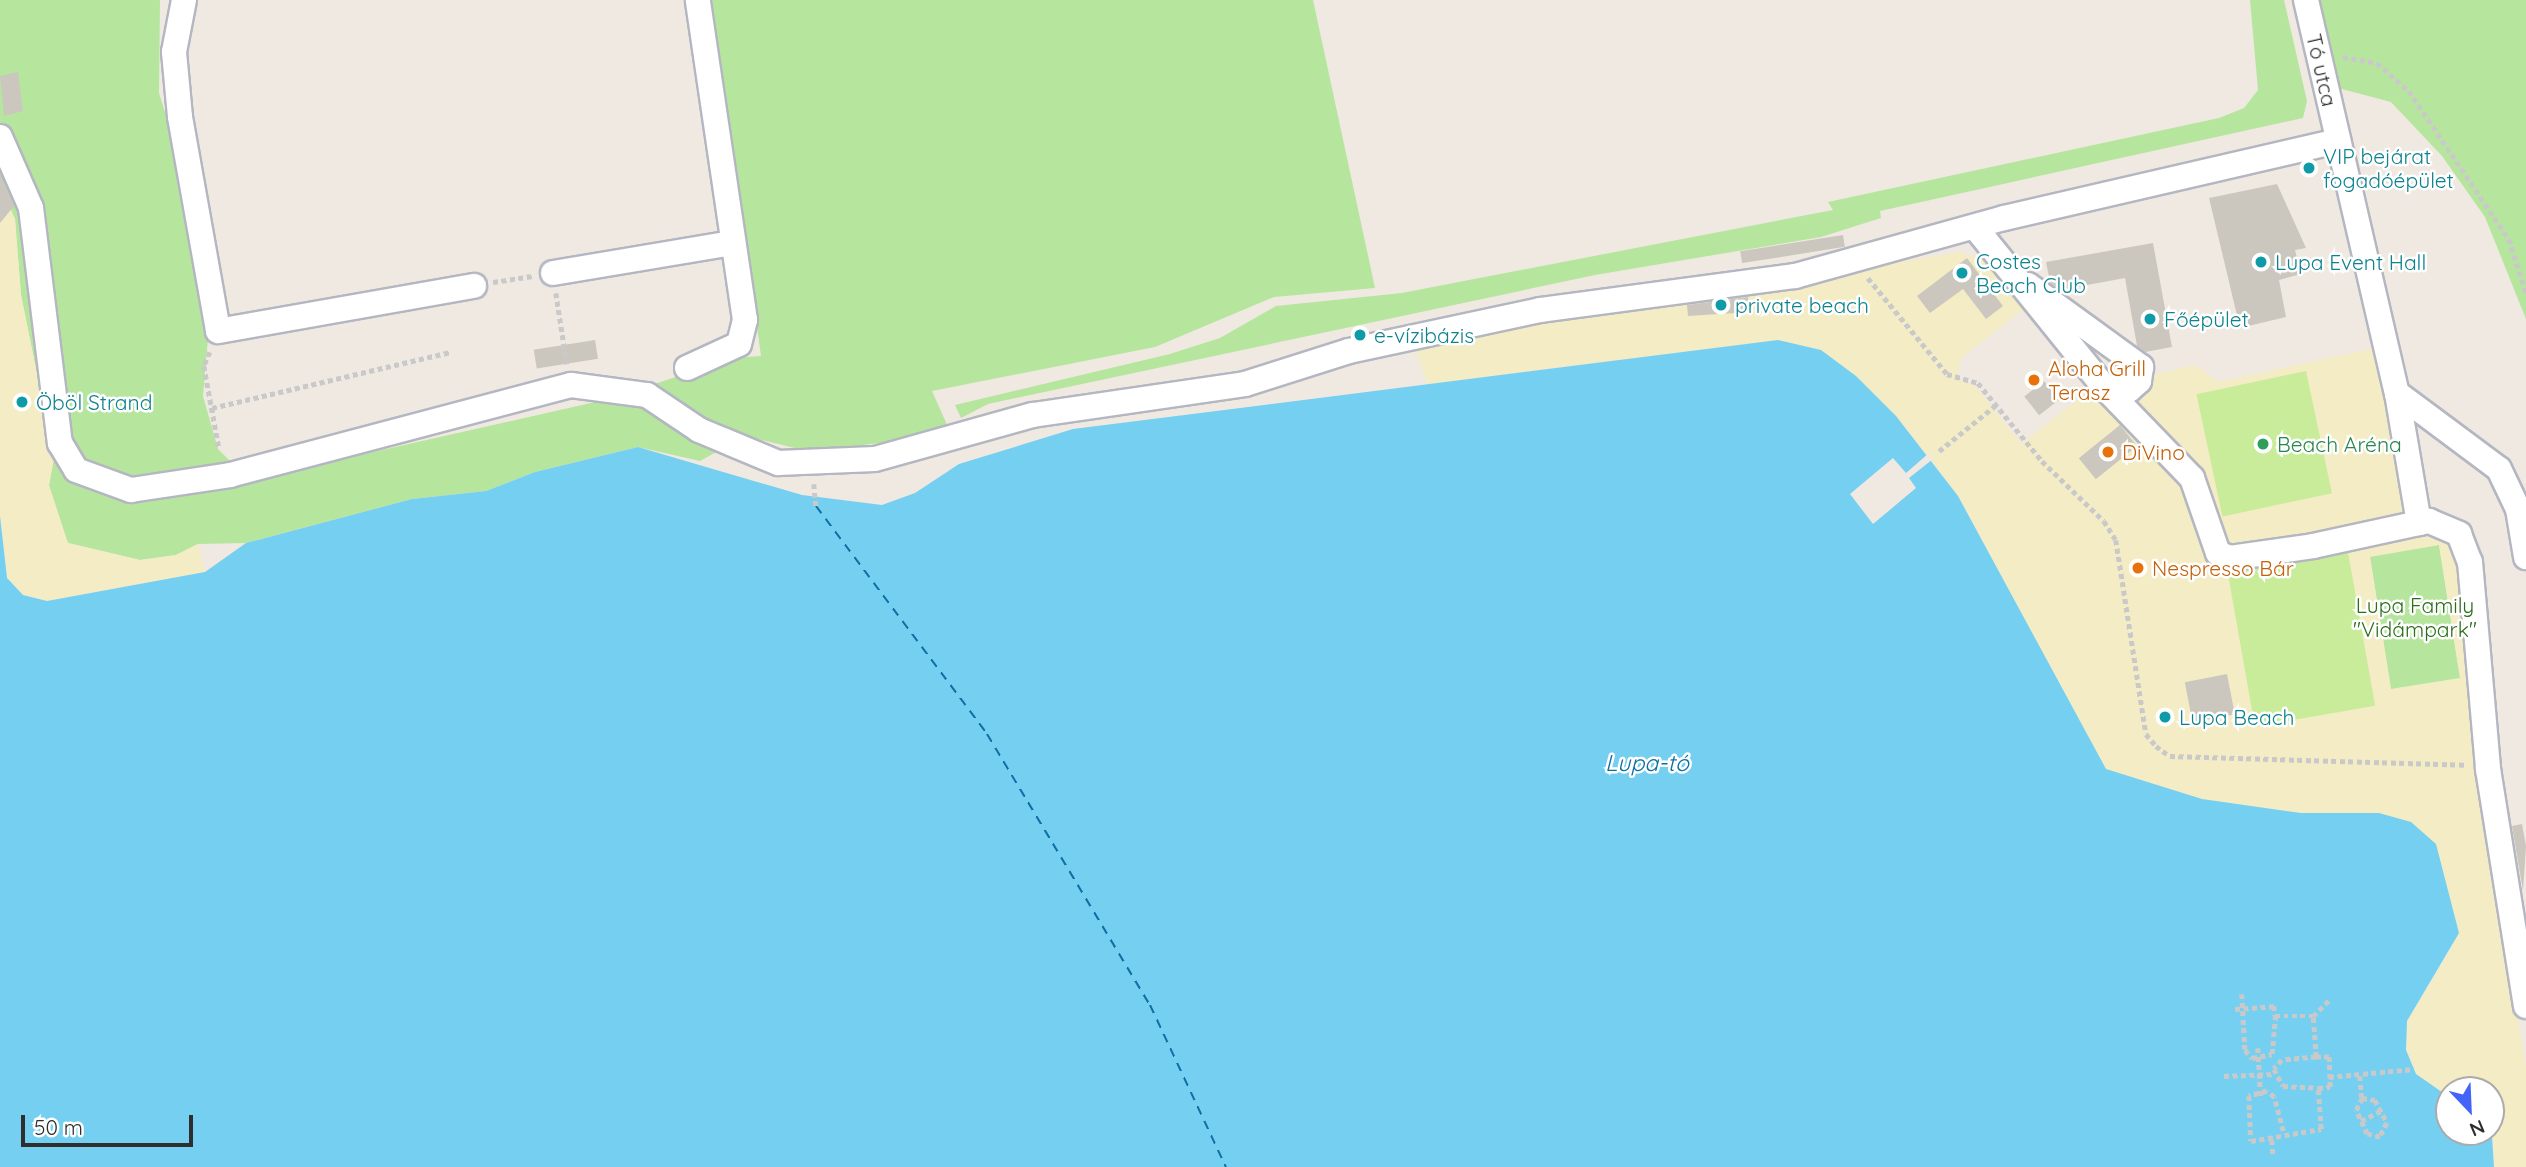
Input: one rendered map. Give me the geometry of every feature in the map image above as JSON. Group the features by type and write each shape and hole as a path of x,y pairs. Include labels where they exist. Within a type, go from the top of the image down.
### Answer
{"street":[{"path":"184,0 174,52 180,117 218,331 474,286"},
{"path":"687,368 739,344 745,320 698,0"},
{"name":"Tó utca","path":"2306,0 2397,393 2419,523"},
{"path":"0,137 31,208 60,443 76,470 100,484 131,491 230,475 571,386 647,395 746,453 813,466 876,459 1033,415 1245,384 1349,351 1528,313 1795,276 1975,227 2338,141"},
{"path":"1975,227 2004,270 2104,387 2192,478 2218,553 2230,558 2419,523 2446,524 2459,534 2470,562 2488,769 2526,1006"},
{"path":"552,273 732,243"},
{"path":"2004,270 2141,367 2139,381 2129,390 2104,387"},
{"path":"2397,393 2499,469 2518,509 2526,556"}],"path":[{"path":"2318,52 2377,63 2409,91 2509,239 2526,293"},
{"path":"1854,262 1947,374 1978,383 2116,540 2146,734 2156,747 2170,756 2488,769"},
{"path":"474,286 552,273 571,386"},
{"path":"218,331 204,366 219,448"},
{"path":"212,408 451,352"},
{"path":"1939,451 1996,405"},
{"path":"2242,994 2245,1050 2259,1059"},
{"path":"2275,1016 2313,1016 2329,1000"},
{"path":"2235,1009 2274,1006 2272,1054 2259,1059"},
{"path":"2313,1016 2316,1057"},
{"path":"2259,1048 2261,1099"},
{"path":"2329,1057 2330,1087 2283,1086 2275,1074 2282,1060 2329,1057"},
{"path":"2329,1077 2414,1069"},
{"path":"2224,1076 2275,1074"},
{"path":"2360,1076 2362,1098 2355,1106 2367,1133 2380,1137 2387,1123 2375,1100 2362,1098"},
{"path":"2283,1131 2321,1129 2318,1088"},
{"path":"2261,1090 2274,1097 2284,1140 2251,1141 2246,1107 2249,1096 2261,1090"},
{"path":"2361,1121 2381,1111"},
{"path":"2272,1140 2273,1154"}],"green space":[{"path":"0,0 160,0 159,93 214,270 203,396 218,449 249,480 613,398 732,358 761,356 712,0 1313,0 1375,288 1274,297 1155,347 932,391 948,427 923,437 811,452 745,436 700,461 638,447 535,472 486,491 412,499 246,543 198,544 176,555 140,560 68,543 57,521 49,485 54,458 21,295 15,219 0,186"},
{"path":"2250,0 2284,0 2307,101 2303,118 1880,211 1881,218 1821,237 1595,275 988,404 961,418 955,405 1170,354 1220,338 1276,306 1402,293 1833,210 1828,202 2219,118 2244,108 2258,90"},
{"path":"2319,0 2526,0 2526,319 2485,217 2442,156 2391,102 2338,88"},
{"name":"Beach Aréna","path":"2306,371 2332,493 2222,517 2196,394"},
{"name":"Lupa Family \"Vidámpark\"","path":"2439,545 2460,678 2391,689 2370,556"},
{"path":"2348,552 2375,706 2255,727 2228,573"}],"sand":[{"name":"Öböl Strand","path":"0,186 15,219 21,295 54,458 49,485 68,543 140,560 176,555 198,544 205,572 47,601 23,595 7,577 0,516"},
{"name":"Lupa Beach","path":"1960,252 1987,262 2025,308 1961,358 1957,379 1976,387 2021,444 2117,369 2157,374 2195,365 2218,382 2375,348 2416,533 2438,528 2453,539 2495,744 2508,961 2526,1067 2526,1167 2494,1167 2493,1146 2505,1146 2505,1076 2435,1076 2435,1087 2416,1074 2406,1050 2407,1021 2452,947 2379,813 2301,813 2202,799 2106,769 1958,496 1896,416 1821,350 1778,340 1427,384 1414,343","holes":["2439,545 2460,678 2391,689 2370,557"]}],"water":[{"name":"Lupa-tó","path":"1778,340 1821,350 1856,376 1896,416 1958,496 2106,769 2202,799 2301,813 2379,813 2411,822 2436,844 2459,933 2407,1021 2406,1050 2416,1074 2435,1087 2435,1146 2493,1146 2494,1167 0,1167 0,516 7,578 23,595 47,601 205,572 246,543 412,499 486,491 535,472 638,447 802,495 882,505 915,493 959,464 1073,429"}],"pier":[{"path":"1929,453 1933,459 1909,478 1916,488 1873,524 1850,494 1893,458 1906,473"}],"building":[{"path":"18,72 23,111 4,116 0,76"},
{"path":"0,174 14,206 0,223"},
{"name":"Lupa Event Hall","path":"2277,184 2306,248 2295,250 2301,274 2279,280 2286,317 2240,328 2209,198"},
{"path":"1843,235 1845,247 1742,263 1740,251"},
{"name":"Főépület","path":"2153,243 2172,347 2145,352 2137,346 2125,278 2060,290 2050,282 2046,262"},
{"name":"Costes Beach Club","path":"1967,258 2003,306 1986,319 1963,289 1930,313 1917,296"},
{"name":"private beach","path":"1748,297 1749,312 1688,316 1687,305"},
{"path":"595,340 598,359 537,368 534,350"},
{"path":"2044,381 2059,400 2039,415 2024,396"},
{"name":"DiVino","path":"2120,425 2137,446 2096,479 2079,458"},
{"path":"2227,674 2235,714 2193,722 2185,682"},
{"path":"2522,824 2526,846 2523,891 2512,826"}],"ferry route":[{"path":"816,506 987,734 1150,1005 1226,1167"}],"place":[{"name":"VIP bejárat fogadóépület","path":"2309,168"},
{"name":"Lupa Event Hall","path":"2261,262"},
{"name":"Costes Beach Club","path":"1962,273"},
{"name":"private beach","path":"1721,305"},
{"name":"Főépület","path":"2150,319"},
{"name":"e-vízibázis","path":"1360,335"},
{"name":"Aloha Grill Terasz","path":"2034,380"},
{"name":"Öböl Strand","path":"22,402"},
{"name":"Beach Aréna","path":"2263,444"},
{"name":"DiVino","path":"2108,452"},
{"name":"Nespresso Bár","path":"2138,568"},
{"name":"Lupa Beach","path":"2165,717"}]}
